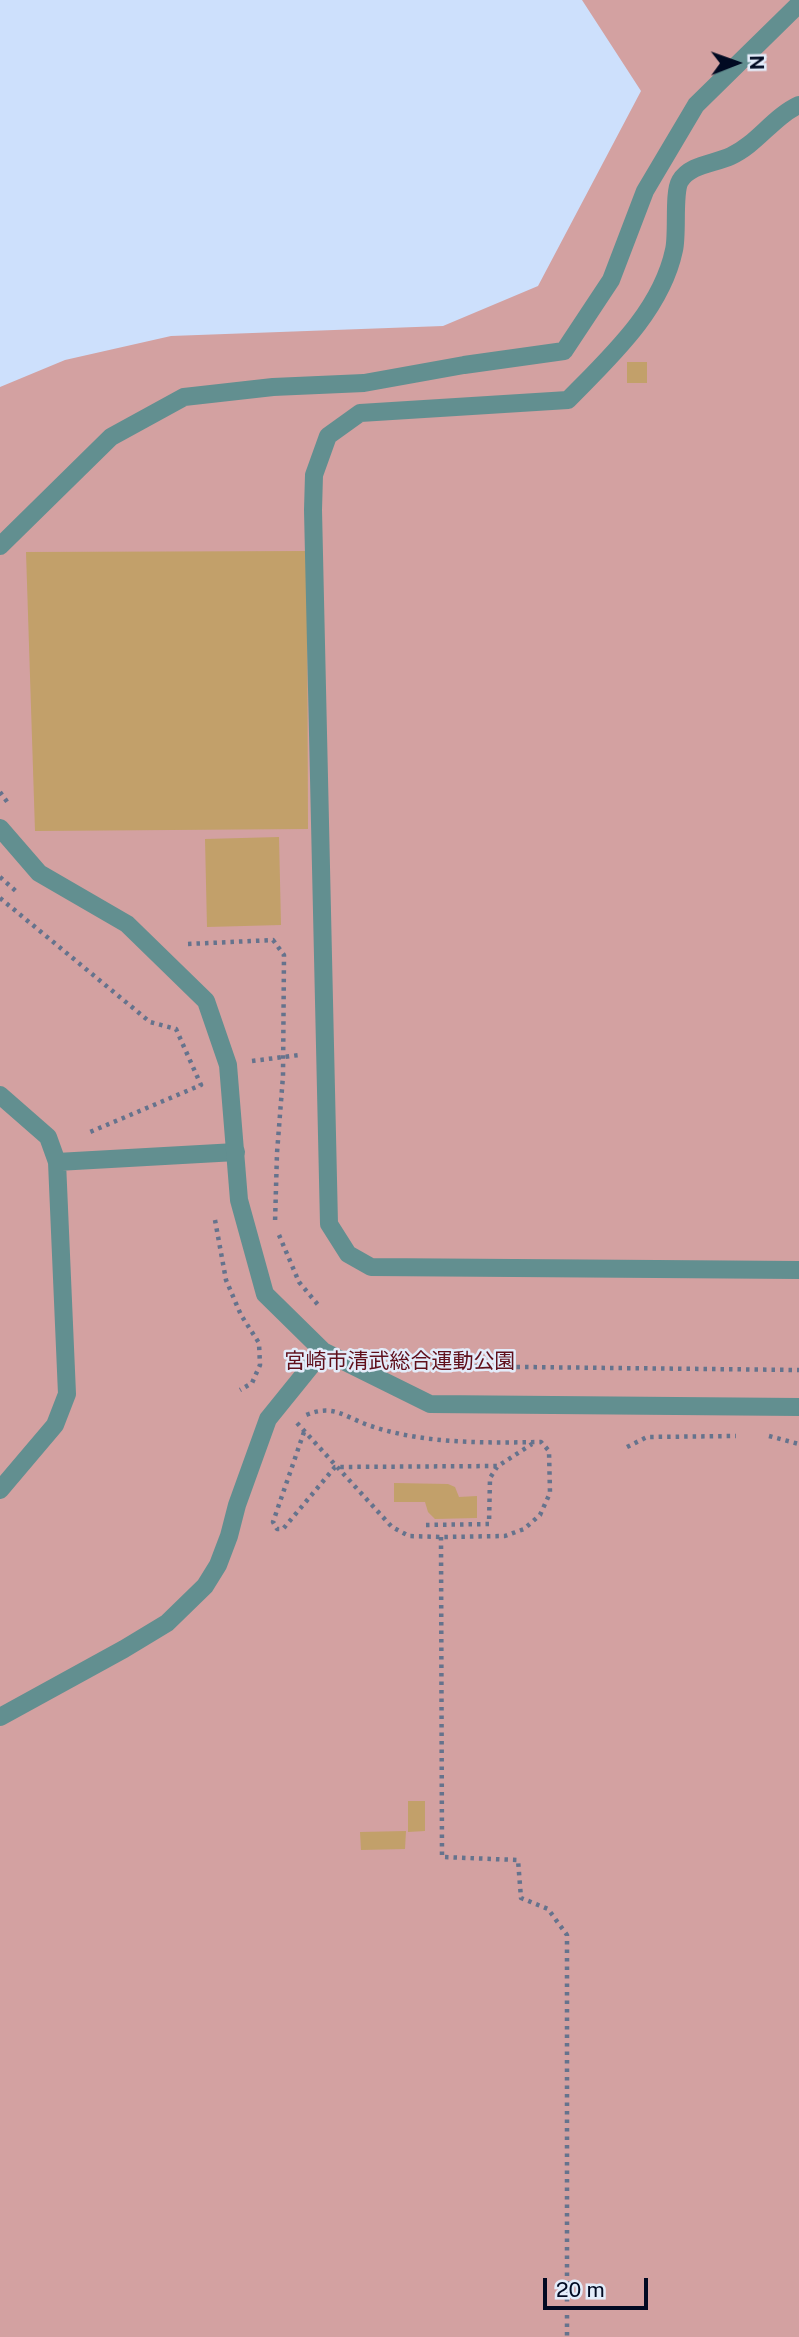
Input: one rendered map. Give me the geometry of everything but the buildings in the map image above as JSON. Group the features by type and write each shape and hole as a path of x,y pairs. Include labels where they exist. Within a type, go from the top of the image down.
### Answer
{"street":[{"path":"0,546 111,437 184,397 273,387 364,383 564,351 611,280 645,191 696,105 799,4"},
{"path":"799,105 788,110 759,137 732,156 689,170 678,183 675,248 665,282 623,344 568,400 360,412 328,436 314,475 313,510 329,1224 348,1254 371,1266 799,1270"},
{"path":"0,828 39,873 127,924 206,1001 228,1065 239,1200 265,1294 323,1351 430,1404 799,1407"},
{"path":"0,1095 48,1137 57,1162 67,1394 55,1425 0,1490"},
{"path":"57,1162 236,1152"},
{"path":"0,1717 124,1649 167,1622 205,1586 218,1564 229,1536 237,1505 268,1419 323,1351"}],"path":[{"path":"0,877 24,898"},
{"path":"0,898 150,1022 176,1029 201,1085 82,1135"},
{"path":"228,1065 326,1052"},
{"path":"290,1431 297,1423 304,1416 320,1409 338,1412 399,1434 438,1440 541,1442 549,1451 550,1493 540,1515 524,1530 505,1536 409,1536 392,1527 297,1423"},
{"path":"304,1432 273,1522 277,1529 284,1529 335,1467"},
{"path":"627,1447 647,1437 742,1436"},
{"path":"755,1436 769,1436 799,1444"},
{"path":"426,1525 489,1524 490,1478 498,1466 534,1442"},
{"path":"335,1467 498,1466"},
{"path":"441,1537 442,1857 518,1860 521,1898 548,1909 567,1935 567,2337"}],"green space":[{"name":"宮崎市清武総合運動公園","path":"582,0 799,0 799,2337 0,2337 0,387 65,360 171,336 443,326 538,286 641,91"}]}
